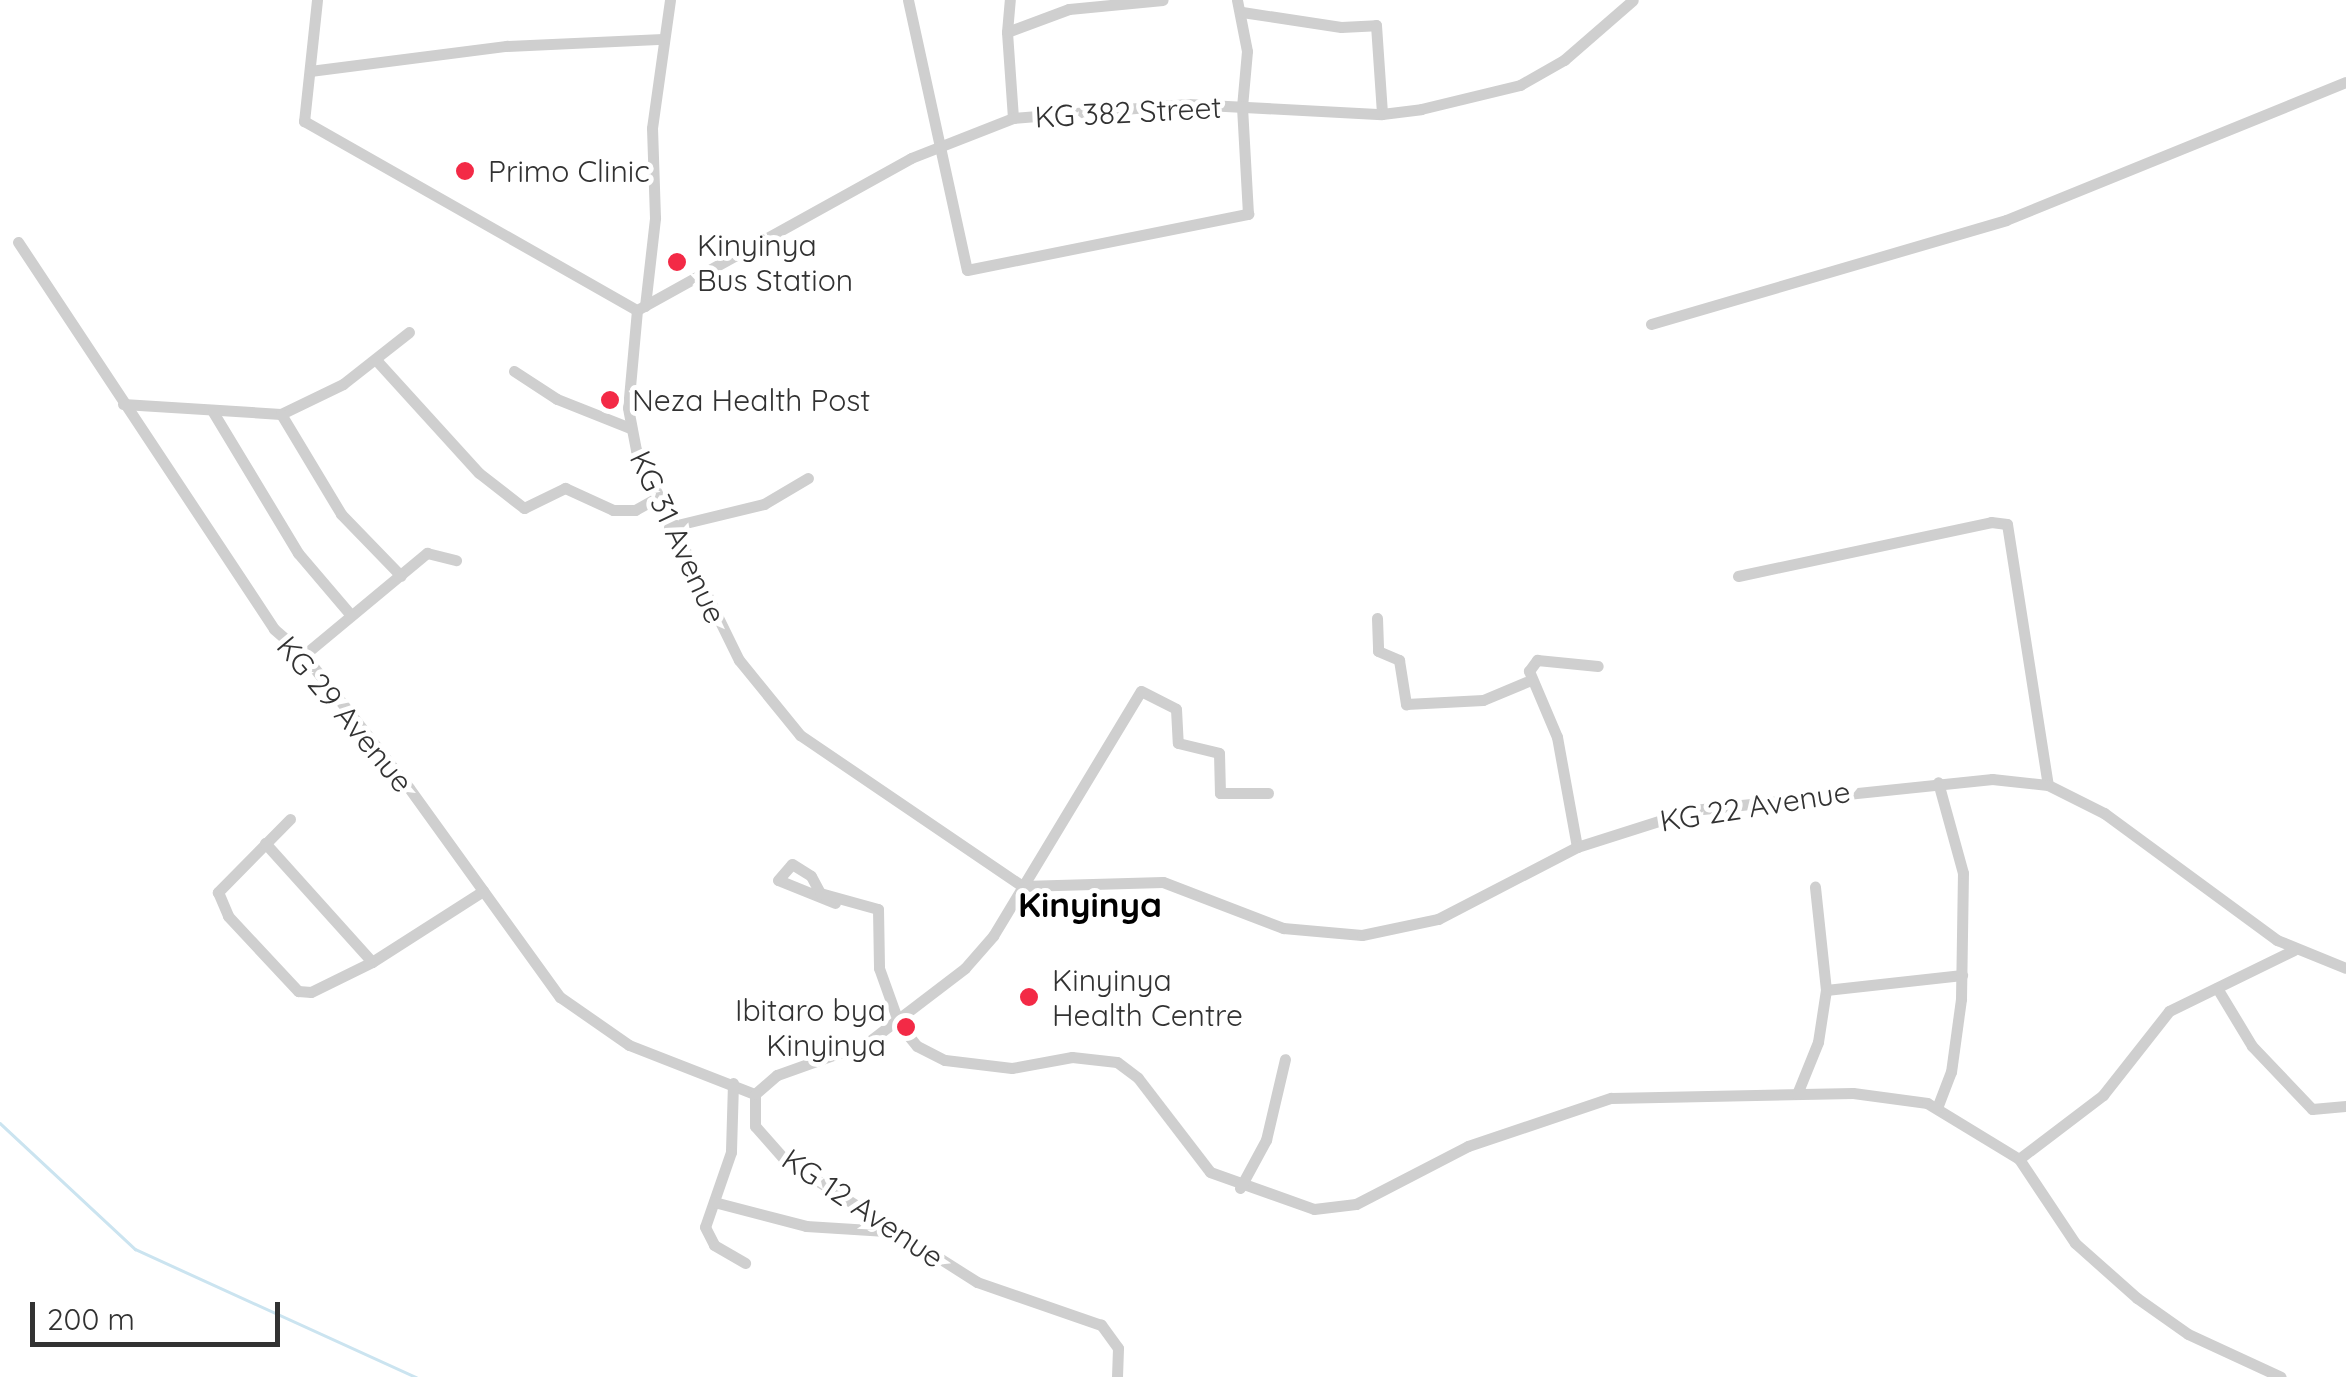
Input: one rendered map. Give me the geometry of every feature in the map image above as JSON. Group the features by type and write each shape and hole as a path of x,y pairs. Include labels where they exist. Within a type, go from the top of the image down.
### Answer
{"street":[{"path":"317,0 304,120 641,308"},
{"name":"KG 31 Avenue","path":"670,0 652,128 656,218 641,308 630,428 657,498 731,647 800,734 1022,886"},
{"path":"908,0 967,270 1248,214 1242,107 1247,66 1239,6 1341,26 1376,24 1382,114"},
{"path":"1010,0 1007,32 1013,118"},
{"path":"1007,32 1070,9 1163,0"},
{"name":"KG 382 Street","path":"641,308 941,145 1013,118 1098,107 1242,107 1382,114 1520,85 1564,60 1633,0"},
{"path":"310,71 506,46 664,39"},
{"path":"1650,324 2006,220 2346,82"},
{"name":"KG 29 Avenue","path":"18,242 274,629 304,655 483,891 536,968 582,1018 629,1046 755,1094"},
{"path":"122,404 281,414 376,361 409,332"},
{"path":"376,361 479,473 524,508 566,488 613,510 635,510 657,498"},
{"path":"514,371 588,414 630,428"},
{"path":"213,412 298,553 350,614"},
{"path":"281,414 341,514 400,576"},
{"path":"669,527 764,504 808,478"},
{"path":"1738,576 1991,522 2007,524 2048,784"},
{"path":"304,655 427,553 456,560"},
{"path":"1378,618 1378,651 1399,660 1406,704 1484,700 1531,680"},
{"path":"1577,848 1558,737 1531,680 1537,660 1598,666"},
{"path":"755,1094 778,1075 857,1048 898,1024 965,968 1022,886 1141,691 1176,709 1178,743 1219,753 1220,793 1268,793"},
{"path":"1937,1108 1951,1072 1962,975 1960,847 1938,782"},
{"name":"KG 22 Avenue","path":"1022,886 1163,882 1283,928 1362,935 1438,918 1577,848 1693,810 1938,782 2048,784 2104,813 2294,950 2346,968"},
{"path":"290,819 218,892 228,916 282,981 311,992 372,962 483,891"},
{"path":"265,843 372,962"},
{"path":"834,903 778,880 792,864 811,876 820,893 878,910 879,968 898,1024 917,1046 945,1060 1012,1068 1072,1057 1117,1062 1138,1078 1193,1155 1240,1188 1295,1206 1339,1209 1468,1146 1611,1098 1853,1093 1937,1108 2019,1160 2090,1259 2188,1334 2281,1377"},
{"path":"1797,1094 1818,1042 1826,990 1815,887"},
{"path":"2019,1160 2103,1095 2169,1010 2294,950"},
{"path":"1826,990 1962,975"},
{"path":"2217,988 2252,1046 2312,1110 2346,1106"},
{"path":"1240,1188 1266,1140 1285,1059"},
{"path":"733,1084 736,1128 714,1202 708,1239 746,1264"},
{"name":"KG 12 Avenue","path":"755,1094 756,1126 785,1160 890,1231 976,1282 1100,1326 1118,1348 1116,1377"},
{"path":"714,1202 806,1226 890,1231"}],"waterway":[{"path":"0,1123 135,1249 416,1377"}],"place":[{"name":"Primo Clinic","path":"465,171"},
{"name":"Kinyinya Bus Station","path":"677,262"},
{"name":"Neza Health Post","path":"610,400"},
{"name":"Kinyinya Health Centre","path":"1029,997"},
{"name":"Ibitaro bya Kinyinya","path":"906,1027"}],"district":[{"name":"Kinyinya","path":"1090,904"}]}
